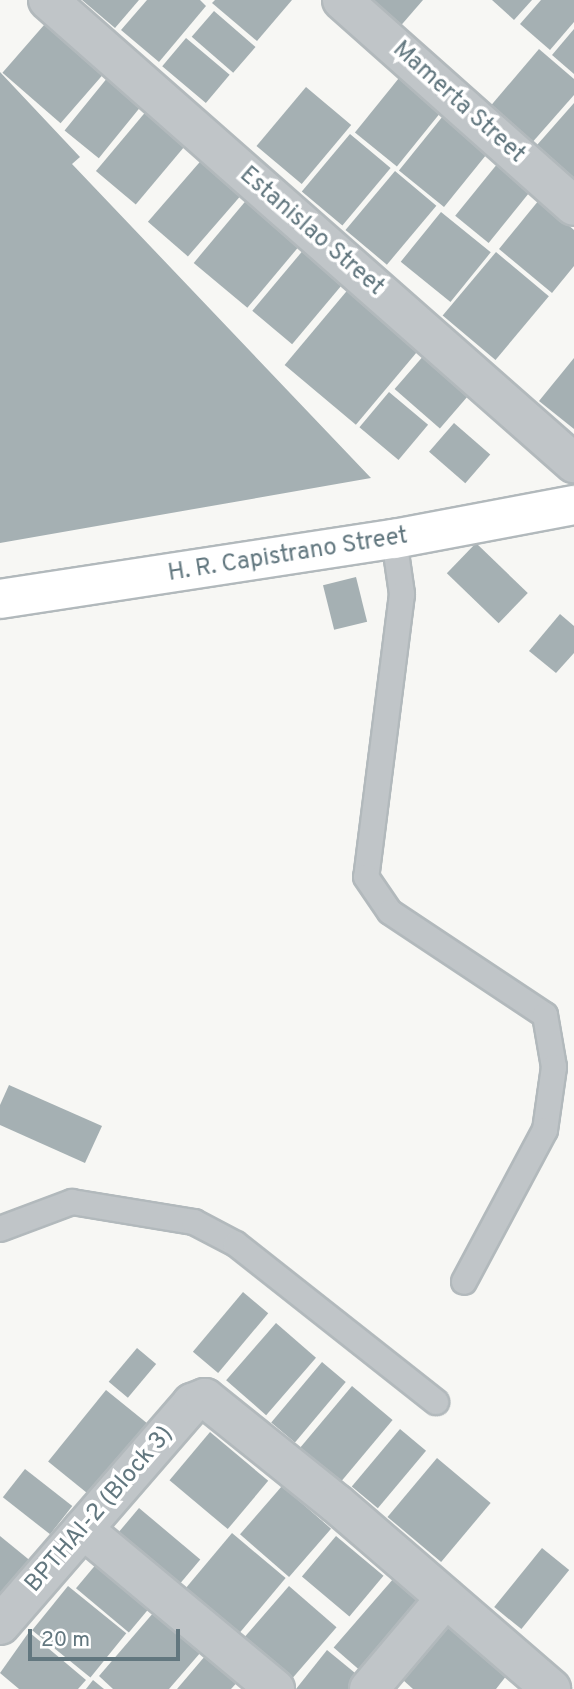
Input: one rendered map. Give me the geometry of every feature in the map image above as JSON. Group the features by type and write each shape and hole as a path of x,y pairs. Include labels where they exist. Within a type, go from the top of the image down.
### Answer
{"street":[{"name":"Estanislao Street","path":"48,0 574,463"},
{"name":"Mamerta Street","path":"342,0 574,206"},
{"name":"H. R. Capistrano Street","path":"0,599 394,539 574,505"},
{"name":"BPTHAI-2 (Block 3)","path":"0,1625 192,1403 202,1399 226,1413 446,1598"},
{"path":"83,1529 275,1689"},
{"path":"369,1689 446,1598 551,1689"}],"lane":[{"path":"394,539 401,594 366,877 390,912 545,1014 554,1067 545,1130 464,1282"},
{"path":"0,1229 72,1202 194,1222 236,1244 436,1402"}],"building":[{"path":"82,0 139,0 115,28"},
{"path":"147,0 200,0 206,6 159,62 121,30"},
{"path":"215,0 292,0 257,41 212,3"},
{"path":"364,0 423,0 397,30"},
{"path":"492,0 532,0 514,20"},
{"path":"541,0 574,0 574,22 550,50 520,24"},
{"path":"214,11 256,47 233,73 192,37"},
{"path":"51,17 109,68 61,123 2,73"},
{"path":"574,29 574,74 552,55"},
{"path":"186,38 230,75 206,103 162,66"},
{"path":"539,49 574,79 574,95 530,145 488,109"},
{"path":"0,72 80,157 72,164 371,478 0,543"},
{"path":"108,77 142,105 99,158 65,131"},
{"path":"399,78 441,112 397,166 355,132"},
{"path":"306,87 351,125 302,184 257,146"},
{"path":"574,103 574,178 537,145"},
{"path":"148,109 188,142 136,204 96,171"},
{"path":"443,116 488,153 444,207 399,170"},
{"path":"350,134 391,168 342,226 302,191"},
{"path":"205,156 245,191 188,256 148,222"},
{"path":"498,163 531,190 489,243 455,216"},
{"path":"395,171 436,206 387,265 346,230"},
{"path":"249,197 303,242 247,308 194,263"},
{"path":"539,200 574,230 574,266 552,293 499,249"},
{"path":"441,212 491,252 450,302 401,262"},
{"path":"305,248 345,281 292,344 252,311"},
{"path":"496,252 549,296 496,360 443,316"},
{"path":"356,280 427,340 356,425 285,365"},
{"path":"432,346 477,385 440,428 395,389"},
{"path":"574,358 574,429 539,401"},
{"path":"389,392 428,425 399,460 359,427"},
{"path":"454,423 490,454 465,483 429,452"},
{"path":"476,543 528,593 499,623 447,573"},
{"path":"356,577 367,622 334,630 323,585"},
{"path":"560,614 574,626 574,653 556,673 529,651"},
{"path":"9,1085 102,1126 85,1163 0,1125 0,1105"},
{"path":"243,1292 268,1313 218,1373 193,1352"},
{"path":"276,1323 316,1358 266,1415 226,1380"},
{"path":"137,1348 156,1364 128,1398 109,1382"},
{"path":"322,1362 346,1382 295,1442 271,1423"},
{"path":"352,1386 393,1420 339,1484 299,1450"},
{"path":"106,1390 159,1433 101,1504 48,1461"},
{"path":"400,1429 426,1451 378,1508 352,1486"},
{"path":"210,1432 268,1481 228,1529 170,1480"},
{"path":"437,1458 491,1503 441,1562 388,1517"},
{"path":"25,1469 72,1506 50,1534 3,1497"},
{"path":"282,1486 331,1529 289,1577 240,1534"},
{"path":"139,1508 200,1559 178,1586 117,1535"},
{"path":"232,1533 286,1578 237,1636 183,1591"},
{"path":"0,1536 38,1567 0,1616"},
{"path":"336,1536 383,1576 349,1616 302,1577"},
{"path":"542,1548 569,1570 521,1629 494,1607"},
{"path":"103,1556 156,1600 129,1633 76,1588"},
{"path":"394,1578 430,1609 370,1679 334,1647"},
{"path":"68,1586 126,1633 90,1677 32,1630"},
{"path":"289,1586 337,1627 291,1680 243,1639"},
{"path":"160,1605 207,1645 169,1689 113,1689 99,1676"},
{"path":"449,1626 507,1675 496,1689 413,1689 403,1680"},
{"path":"29,1632 86,1680 78,1689 19,1689 0,1673"},
{"path":"211,1649 243,1676 231,1689 177,1689"},
{"path":"327,1650 366,1682 360,1689 296,1689"},
{"path":"93,1680 104,1689 86,1689"}]}
